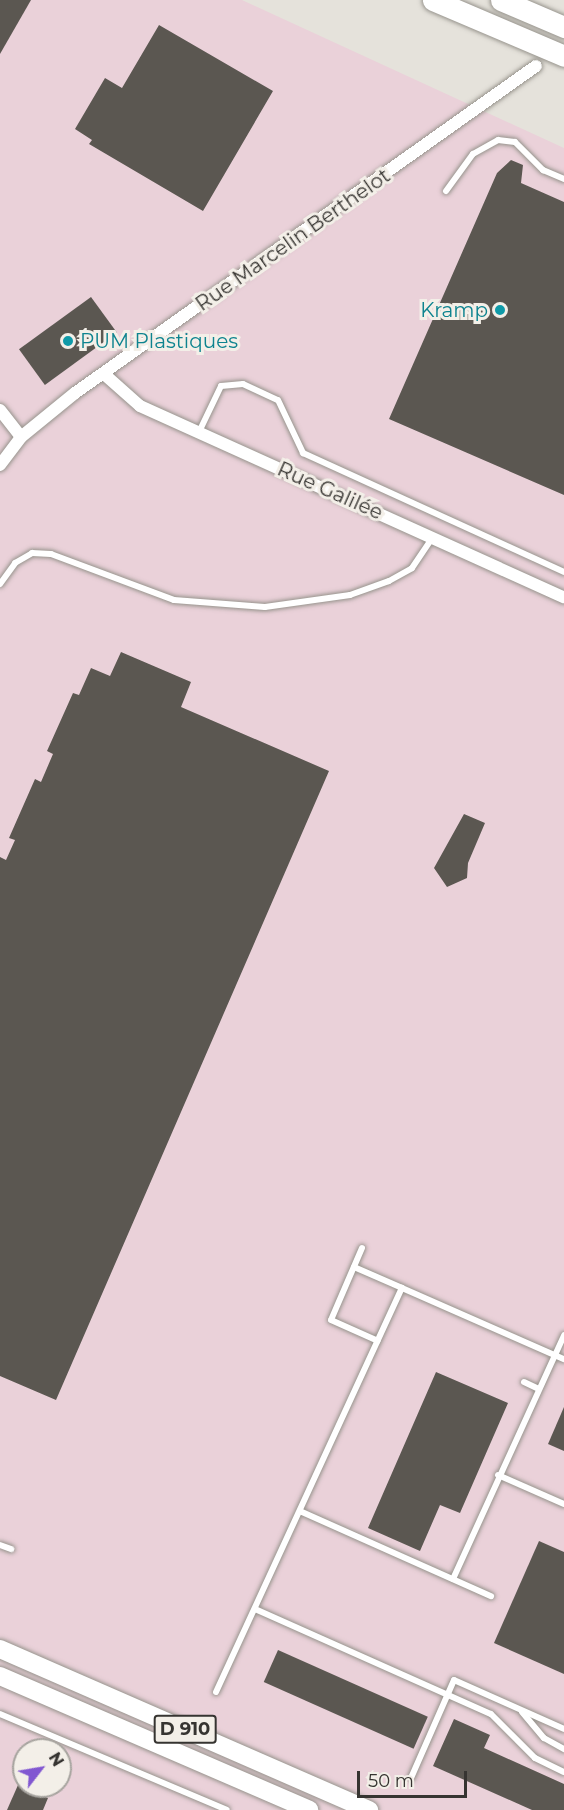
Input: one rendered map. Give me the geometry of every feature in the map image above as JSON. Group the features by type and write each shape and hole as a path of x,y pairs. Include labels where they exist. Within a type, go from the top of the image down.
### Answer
{"highway":[{"path":"432,0 564,56"},
{"path":"501,0 564,27"}],"main road":[{"name":"D 910","path":"0,1649 369,1810"},
{"name":"D 910","path":"0,1676 309,1810"}],"street":[{"name":"Rue Marcelin Berthelot","path":"0,465 21,438 104,374 536,66"},
{"name":"Rue Galilée","path":"104,374 130,400 564,597"},
{"path":"0,410 21,438"}],"lane":[{"path":"446,191 473,154 498,140 515,142 543,170 564,178"},
{"path":"199,432 221,386 243,384 278,400 303,453 564,572"},
{"path":"0,584 15,563 32,553 51,554 135,589 192,604 265,608 313,602 401,576 422,557 432,537"},
{"path":"362,1248 331,1320 378,1341"},
{"path":"354,1267 564,1359"},
{"path":"216,1692 302,1512 402,1288"},
{"path":"453,1579 537,1388 564,1335"},
{"path":"524,1382 537,1388"},
{"path":"498,1475 564,1504"},
{"path":"302,1512 491,1596"},
{"path":"0,1545 11,1549"},
{"path":"255,1609 491,1714 535,1758 564,1772"},
{"path":"411,1778 454,1680 564,1729"},
{"path":"491,1714 498,1700"},
{"path":"520,1709 544,1738 564,1749"},
{"path":"0,1714 227,1810"}],"shaded area":[{"path":"0,0 242,0 564,148 564,1810 0,1810"}],"building":[{"path":"0,0 31,0 0,54"},
{"path":"159,25 273,91 203,211 89,144 92,140 75,129 105,78 122,88"},
{"name":"Kramp","path":"511,160 523,165 521,183 564,202 564,495 389,419 497,173"},
{"name":"PUM Plastiques","path":"91,297 117,333 45,385 19,349"},
{"path":"121,652 191,682 181,707 329,771 56,1400 0,1376 0,857 6,860 15,840 9,838 35,779 41,782 53,754 47,751 73,693 79,695 91,668 110,676"},
{"path":"464,814 485,823 468,863 467,878 447,887 434,868"},
{"path":"436,1372 508,1403 460,1513 440,1505 420,1551 368,1528"},
{"path":"564,1407 564,1451 548,1444"},
{"path":"539,1541 564,1552 564,1674 494,1643"},
{"path":"278,1650 428,1717 414,1749 264,1682"},
{"path":"454,1719 490,1735 484,1748 564,1784 564,1810 532,1810 433,1766"},
{"path":"12,1798 48,1798 43,1810 7,1810"}],"place":[{"name":"Kramp","path":"500,310"},
{"name":"PUM Plastiques","path":"68,341"}]}
